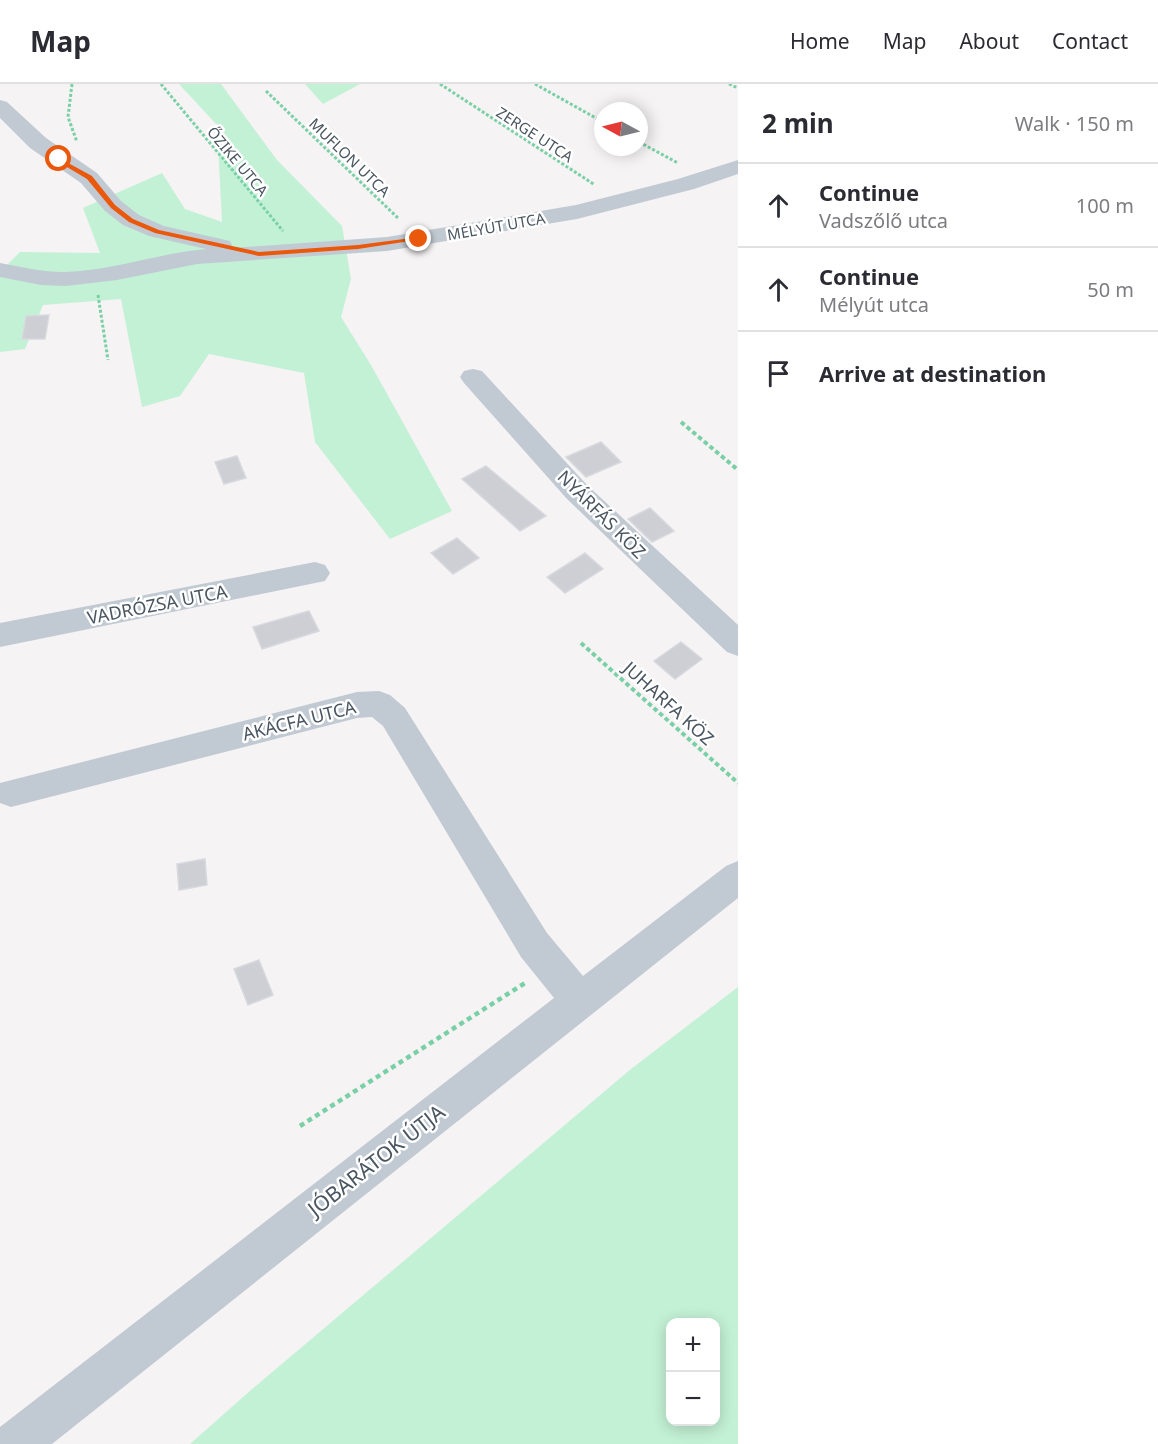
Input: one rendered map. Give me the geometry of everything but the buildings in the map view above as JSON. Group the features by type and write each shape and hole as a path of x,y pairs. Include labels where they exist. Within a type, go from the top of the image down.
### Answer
{"street":[{"path":"0,106 38,143 85,175 113,206 131,220 157,231 259,254"},
{"name":"MÉLYÚT UTCA","path":"0,270 41,278 95,277 177,259 358,247 419,239 577,212 705,178 738,166"},
{"name":"NYÁRFÁS KÖZ","path":"473,377 577,492 738,644"},
{"name":"VADRÓZSA UTCA","path":"0,635 315,573"},
{"name":"AKÁCFA UTCA","path":"10,793 357,705 379,704 394,717 534,945 579,1000"},
{"name":"JÓBARÁTOK ÚTJA","path":"15,1444 738,877"}],"path":[{"path":"72,84 68,117 81,152 85,175"},
{"name":"ŐZIKE UTCA","path":"161,84 299,251"},
{"name":"ZERGE UTCA","path":"440,84 619,201"},
{"path":"535,84 594,117"},
{"path":"729,84 738,88"},
{"name":"MUFLON UTCA","path":"266,91 419,239"},
{"path":"648,147 705,178"},
{"path":"95,277 108,360"},
{"path":"681,422 738,470"},
{"name":"JUHARFA KÖZ","path":"581,644 738,783"},
{"path":"300,1126 551,967"}],"green space":[{"path":"179,84 221,84 277,160 342,226 351,279 341,317 371,365 452,511 390,539 315,442 304,373 209,354 180,396 142,407 121,299 43,305 25,349 0,352 0,272 20,252 100,253 83,208 162,173 185,209 222,222 217,125"},
{"path":"305,84 360,84 323,104"},
{"path":"738,987 738,1444 190,1444 631,1069"}],"route":[{"path":"59,159 89,178 113,206 131,220 157,231 259,254 358,247 419,239"}]}
